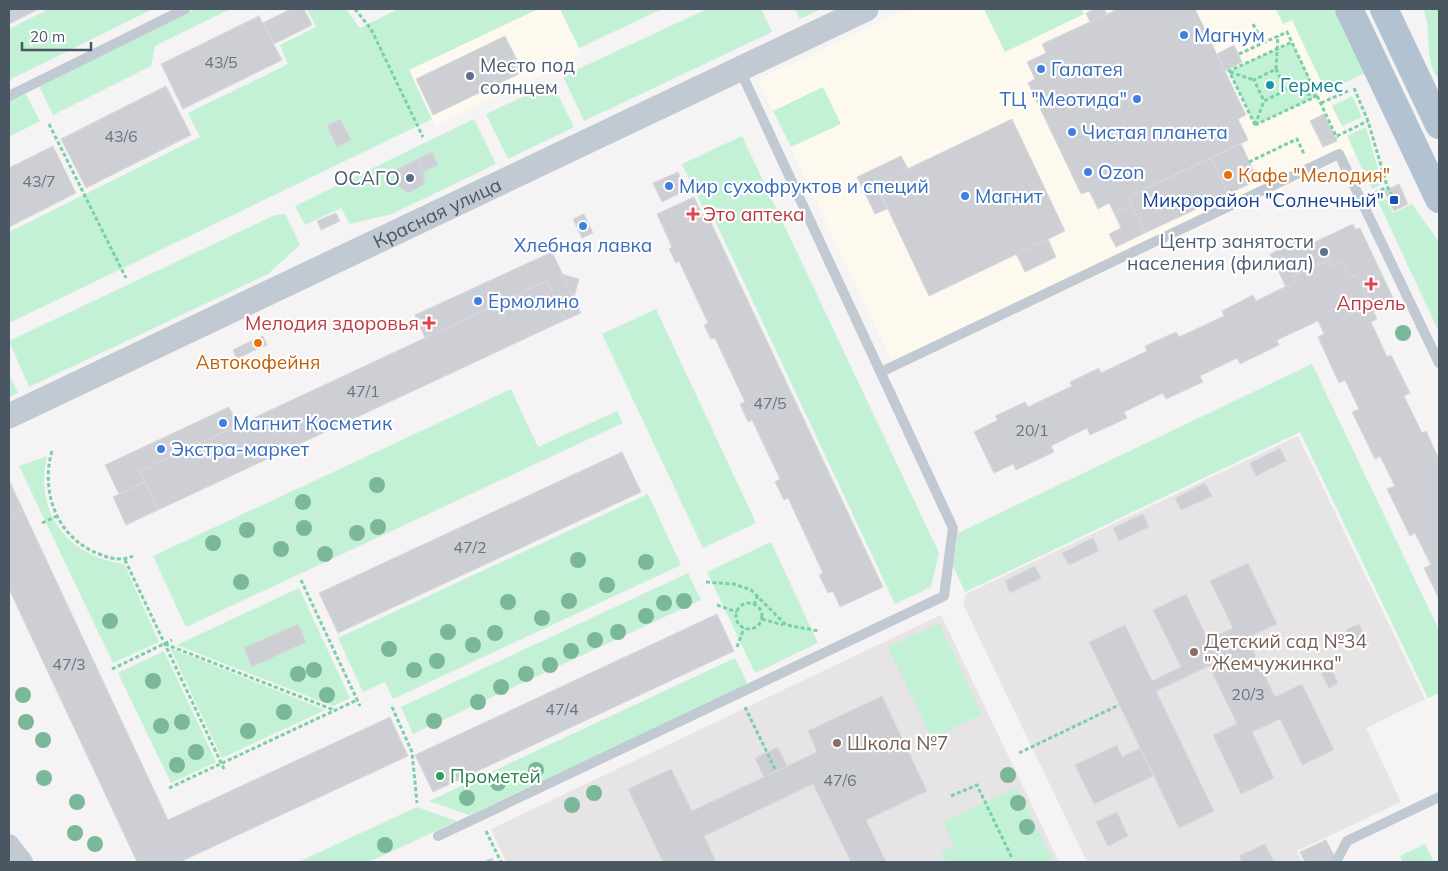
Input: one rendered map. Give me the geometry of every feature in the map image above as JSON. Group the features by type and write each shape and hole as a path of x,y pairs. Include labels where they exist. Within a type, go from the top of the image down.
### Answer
{"main road":[{"path":"1349,9 1439,199"},
{"path":"1384,9 1439,125"}],"street":[{"name":"Красная улица","path":"9,416 866,9"},
{"path":"9,844 23,862"}],"lane":[{"path":"9,96 185,9"},
{"path":"438,836 944,596 953,528 740,69"},
{"path":"881,372 1340,154 1439,363"},
{"path":"1336,862 1347,841 1439,796"}],"path":[{"path":"355,9 371,28 423,137"},
{"path":"1254,24 1263,43"},
{"path":"1239,54 1288,32 1337,136 1340,154"},
{"path":"1278,36 1276,69 1286,90"},
{"path":"1229,72 1292,42"},
{"path":"1229,72 1254,80 1276,69"},
{"path":"1229,72 1254,125"},
{"path":"1254,80 1264,101"},
{"path":"1354,88 1368,120 1394,200"},
{"path":"1254,125 1264,101 1286,90 1318,96"},
{"path":"1321,103 1348,91"},
{"path":"1254,125 1318,96"},
{"path":"1337,136 1368,120"},
{"path":"49,124 126,278"},
{"path":"1250,162 1297,139 1310,167"},
{"path":"52,451 48,472 48,487 57,516 74,538 89,550 107,557 126,560 133,556"},
{"path":"42,524 57,516"},
{"path":"126,560 224,769"},
{"path":"301,580 360,706"},
{"path":"706,582 740,586 758,595 786,625"},
{"path":"754,605 758,595"},
{"path":"744,628 737,619 737,612 742,606 754,605 760,610 762,618"},
{"path":"717,606 737,612"},
{"path":"762,618 819,631"},
{"path":"744,628 755,627 762,618"},
{"path":"737,647 744,628"},
{"path":"112,669 172,640"},
{"path":"165,644 335,710"},
{"path":"168,788 357,700"},
{"path":"742,702 776,772"},
{"path":"1019,753 1119,705"},
{"path":"392,708 412,752 417,803"},
{"path":"950,796 977,784 1012,858"},
{"path":"484,826 501,862"}],"shaded area":[{"path":"538,9 560,9 582,55 436,126 409,70"},
{"path":"908,9 1276,9 1283,23 1292,20 1356,154 896,370 758,79"},
{"name":"Детский сад №34 \"Жемчужинка\"","path":"1298,436 1425,699 1366,728 1401,802 1297,851 1302,862 1087,862 963,604 966,594"},
{"name":"Школа №7","path":"941,615 1059,862 506,862 491,829"}],"green space":[{"path":"49,9 153,9 9,80 9,29"},
{"path":"195,9 230,9 155,46 151,66 53,115 39,86"},
{"path":"307,9 346,9 360,28 398,9 538,9 409,70 432,119 9,323 9,232 200,137 188,113 288,64 280,45 316,27"},
{"path":"560,9 662,9 579,48"},
{"path":"707,9 761,9 772,32 584,121 563,76"},
{"path":"795,9 822,9 800,19"},
{"path":"984,9 1082,9 1084,14 1005,52"},
{"path":"1276,9 1334,9 1365,73 1326,92 1292,20 1283,24"},
{"path":"1423,9 1439,9 1439,79 1431,64 1426,17"},
{"path":"1292,42 1318,96 1255,125 1229,71"},
{"path":"552,83 574,127 508,159 486,114"},
{"path":"823,87 841,124 791,147 773,111"},
{"path":"25,93 40,121 9,137 9,101"},
{"path":"1352,96 1362,117 1342,126 1332,106"},
{"path":"474,119 496,164 392,214 350,224 341,208 305,225 295,206"},
{"path":"1366,127 1382,184 1372,189 1347,136"},
{"path":"742,136 939,553 931,587 895,604 709,208 704,210 682,164"},
{"path":"1383,193 1393,213 1412,204 1439,242 1439,332 1376,197"},
{"path":"285,214 300,245 268,274 29,387 9,341 275,215"},
{"path":"656,309 756,523 703,548 602,334"},
{"path":"1312,364 1439,630 1439,693 1428,698 1300,432 965,592 953,566 958,533"},
{"path":"9,374 18,393 9,397"},
{"path":"511,389 538,447 617,411 623,423 186,627 153,556"},
{"path":"47,456 44,477 46,496 51,513 59,528 71,541 86,552 124,564 159,642 113,663 19,466"},
{"path":"648,494 681,565 393,699 385,682 363,692 338,638"},
{"path":"771,542 818,643 755,673 707,572"},
{"path":"688,573 701,600 413,734 401,707"},
{"path":"299,588 350,698 333,706 177,645"},
{"path":"939,623 982,714 932,739 888,647"},
{"path":"170,648 325,710 222,758"},
{"path":"164,651 216,762 171,783 118,673"},
{"path":"735,658 748,685 469,815 429,801"},
{"path":"1017,787 1053,862 946,862 941,852 954,846 943,822"},
{"path":"417,807 457,821 369,862 298,862"},
{"path":"1425,844 1434,862 1403,862 1400,856"}],"building":[{"path":"9,9 39,9 9,24"},
{"path":"291,9 304,9 312,25 274,44 263,23"},
{"path":"1095,9 1104,9 1107,14 1090,22 1086,13"},
{"name":"ТЦ \"Меотида\"","path":"1118,9 1195,9 1246,115 1238,119 1248,140 1128,197 1132,205 1114,213 1109,203 1098,209 1089,191 1081,194 1028,83 1035,79 1027,62 1046,53 1042,44"},
{"path":"259,16 282,60 183,109 161,64"},
{"path":"505,36 523,72 433,115 416,79"},
{"path":"1234,45 1242,62 1225,71 1217,54"},
{"path":"166,86 191,135 86,188 61,139"},
{"path":"1324,114 1337,141 1323,147 1310,121"},
{"path":"340,119 351,140 337,147 327,126"},
{"name":"Магнит","path":"1012,119 1065,231 929,296 876,184"},
{"path":"1241,144 1258,180 1228,194 1211,158"},
{"path":"53,146 76,193 9,227 9,168"},
{"path":"432,152 438,165 423,172 417,159"},
{"path":"901,156 908,169 876,184 887,209 875,214 857,177"},
{"path":"1211,158 1228,194 1145,233 1128,197"},
{"path":"417,159 425,176 423,185 408,193 399,187 392,172"},
{"path":"678,172 686,190 662,202 653,183"},
{"path":"1399,184 1408,204 1394,211 1384,191"},
{"path":"694,197 703,216 707,214 883,587 840,607 833,591 828,593 819,575 823,573 788,498 784,500 775,482 780,479 752,420 748,422 740,404 745,402 715,338 711,339 704,325 708,323 679,261 676,263 669,249 672,247 657,214"},
{"path":"1132,205 1145,233 1116,247 1109,234 1121,228 1114,213"},
{"path":"336,213 340,221 321,230 317,221"},
{"name":"Хлебная лавка","path":"584,214 593,233 582,238 573,219"},
{"path":"1353,224 1355,229 1360,228 1395,302 1374,312 1356,275 1350,278 1342,261 1331,266 1329,260 1293,277 1295,282 1286,287 1270,254 1296,241 1300,249"},
{"path":"1048,239 1056,257 1025,272 1016,254"},
{"path":"552,252 581,313 565,320 547,281 425,338 415,315"},
{"path":"1329,260 1331,266 1342,261 1350,278 1356,275 1377,319 1371,322 1387,357 1391,355 1410,393 1404,396 1422,433 1426,431 1439,459 1439,599 1424,568 1431,565 1415,533 1410,536 1387,489 1395,486 1380,456 1375,459 1352,412 1359,409 1345,380 1339,383 1318,337 1324,334 1318,321 1277,340 1279,345 1240,364 1237,358 1200,376 1203,382 1166,399 1163,393 1124,412 1127,418 1090,435 1087,428 1051,446 1054,452 1016,470 1013,464 994,473 974,432 998,420 995,416 1025,402 1028,407 1072,386 1070,382 1099,368 1101,373 1147,351 1145,346 1176,332 1179,337 1224,316 1222,311 1253,295 1256,301 1295,282 1293,277"},
{"path":"562,274 579,279 574,297"},
{"path":"547,281 565,320 158,510 140,471"},
{"name":"Автокофейня","path":"263,336 267,345 253,351 249,342"},
{"path":"249,342 253,351 237,359 233,350"},
{"path":"229,407 238,425 140,471 145,482 119,494 105,465"},
{"path":"1280,448 1286,461 1256,476 1250,463"},
{"path":"622,452 641,492 338,633 319,593"},
{"path":"9,480 23,510 9,517"},
{"path":"145,482 158,510 126,525 113,497"},
{"path":"1205,483 1212,496 1181,510 1175,498"},
{"path":"23,510 168,820 390,717 408,756 180,862 137,862 9,589 9,517"},
{"path":"1143,514 1149,527 1119,541 1113,528"},
{"path":"1093,538 1099,551 1069,565 1062,553"},
{"path":"1248,563 1277,624 1247,638 1275,697 1302,684 1334,750 1302,765 1280,719 1252,732 1274,778 1241,794 1213,735 1237,724 1209,666 1156,691 1214,811 1179,828 1089,642 1125,625 1152,681 1181,667 1153,610 1186,594 1208,640 1233,628 1210,581"},
{"path":"1035,566 1041,578 1010,593 1005,581"},
{"path":"717,614 734,651 433,792 415,755"},
{"path":"298,624 306,642 252,667 244,648"},
{"path":"1359,624 1368,642 1354,648 1346,630"},
{"path":"1331,668 1338,683 1329,688 1321,673"},
{"path":"882,696 927,791 866,820 886,862 851,862 813,784 704,836 716,862 663,862 628,789 671,769 692,811 817,752 808,731"},
{"path":"1117,745 1122,757 1140,748 1153,776 1094,804 1075,765"},
{"path":"778,747 787,766 764,777 755,758"},
{"path":"1117,812 1128,836 1108,846 1096,822"},
{"path":"1326,840 1336,859 1328,862 1305,862 1300,852"},
{"path":"1265,844 1274,862 1242,862 1239,856"},
{"path":"492,858 494,862 483,862"}],"place":[{"name":"Магнум","path":"1184,35"},
{"name":"Галатея","path":"1041,69"},
{"name":"Место под солнцем","path":"470,76"},
{"name":"Гермес","path":"1270,85"},
{"name":"ТЦ \"Меотида\"","path":"1137,99"},
{"name":"Чистая планета","path":"1072,132"},
{"name":"Ozon","path":"1088,172"},
{"name":"Кафе \"Мелодия\"","path":"1228,175"},
{"name":"ОСАГО","path":"410,178"},
{"name":"Мир сухофруктов и специй","path":"669,186"},
{"name":"Магнит","path":"965,196"},
{"name":"Микрорайон \"Солнечный\"","path":"1394,200"},
{"name":"Это аптека","path":"693,214"},
{"name":"Хлебная лавка","path":"583,226"},
{"name":"Центр занятости населения (филиал)","path":"1324,252"},
{"name":"Апрель","path":"1371,284"},
{"name":"Ермолино","path":"478,301"},
{"name":"Мелодия здоровья","path":"429,323"},
{"name":"Автокофейня","path":"258,343"},
{"name":"Магнит Косметик","path":"223,423"},
{"name":"Экстра-маркет","path":"161,449"},
{"name":"Детский сад №34 \"Жемчужинка\"","path":"1194,652"},
{"name":"Школа №7","path":"837,743"},
{"name":"Прометей","path":"440,776"}]}
